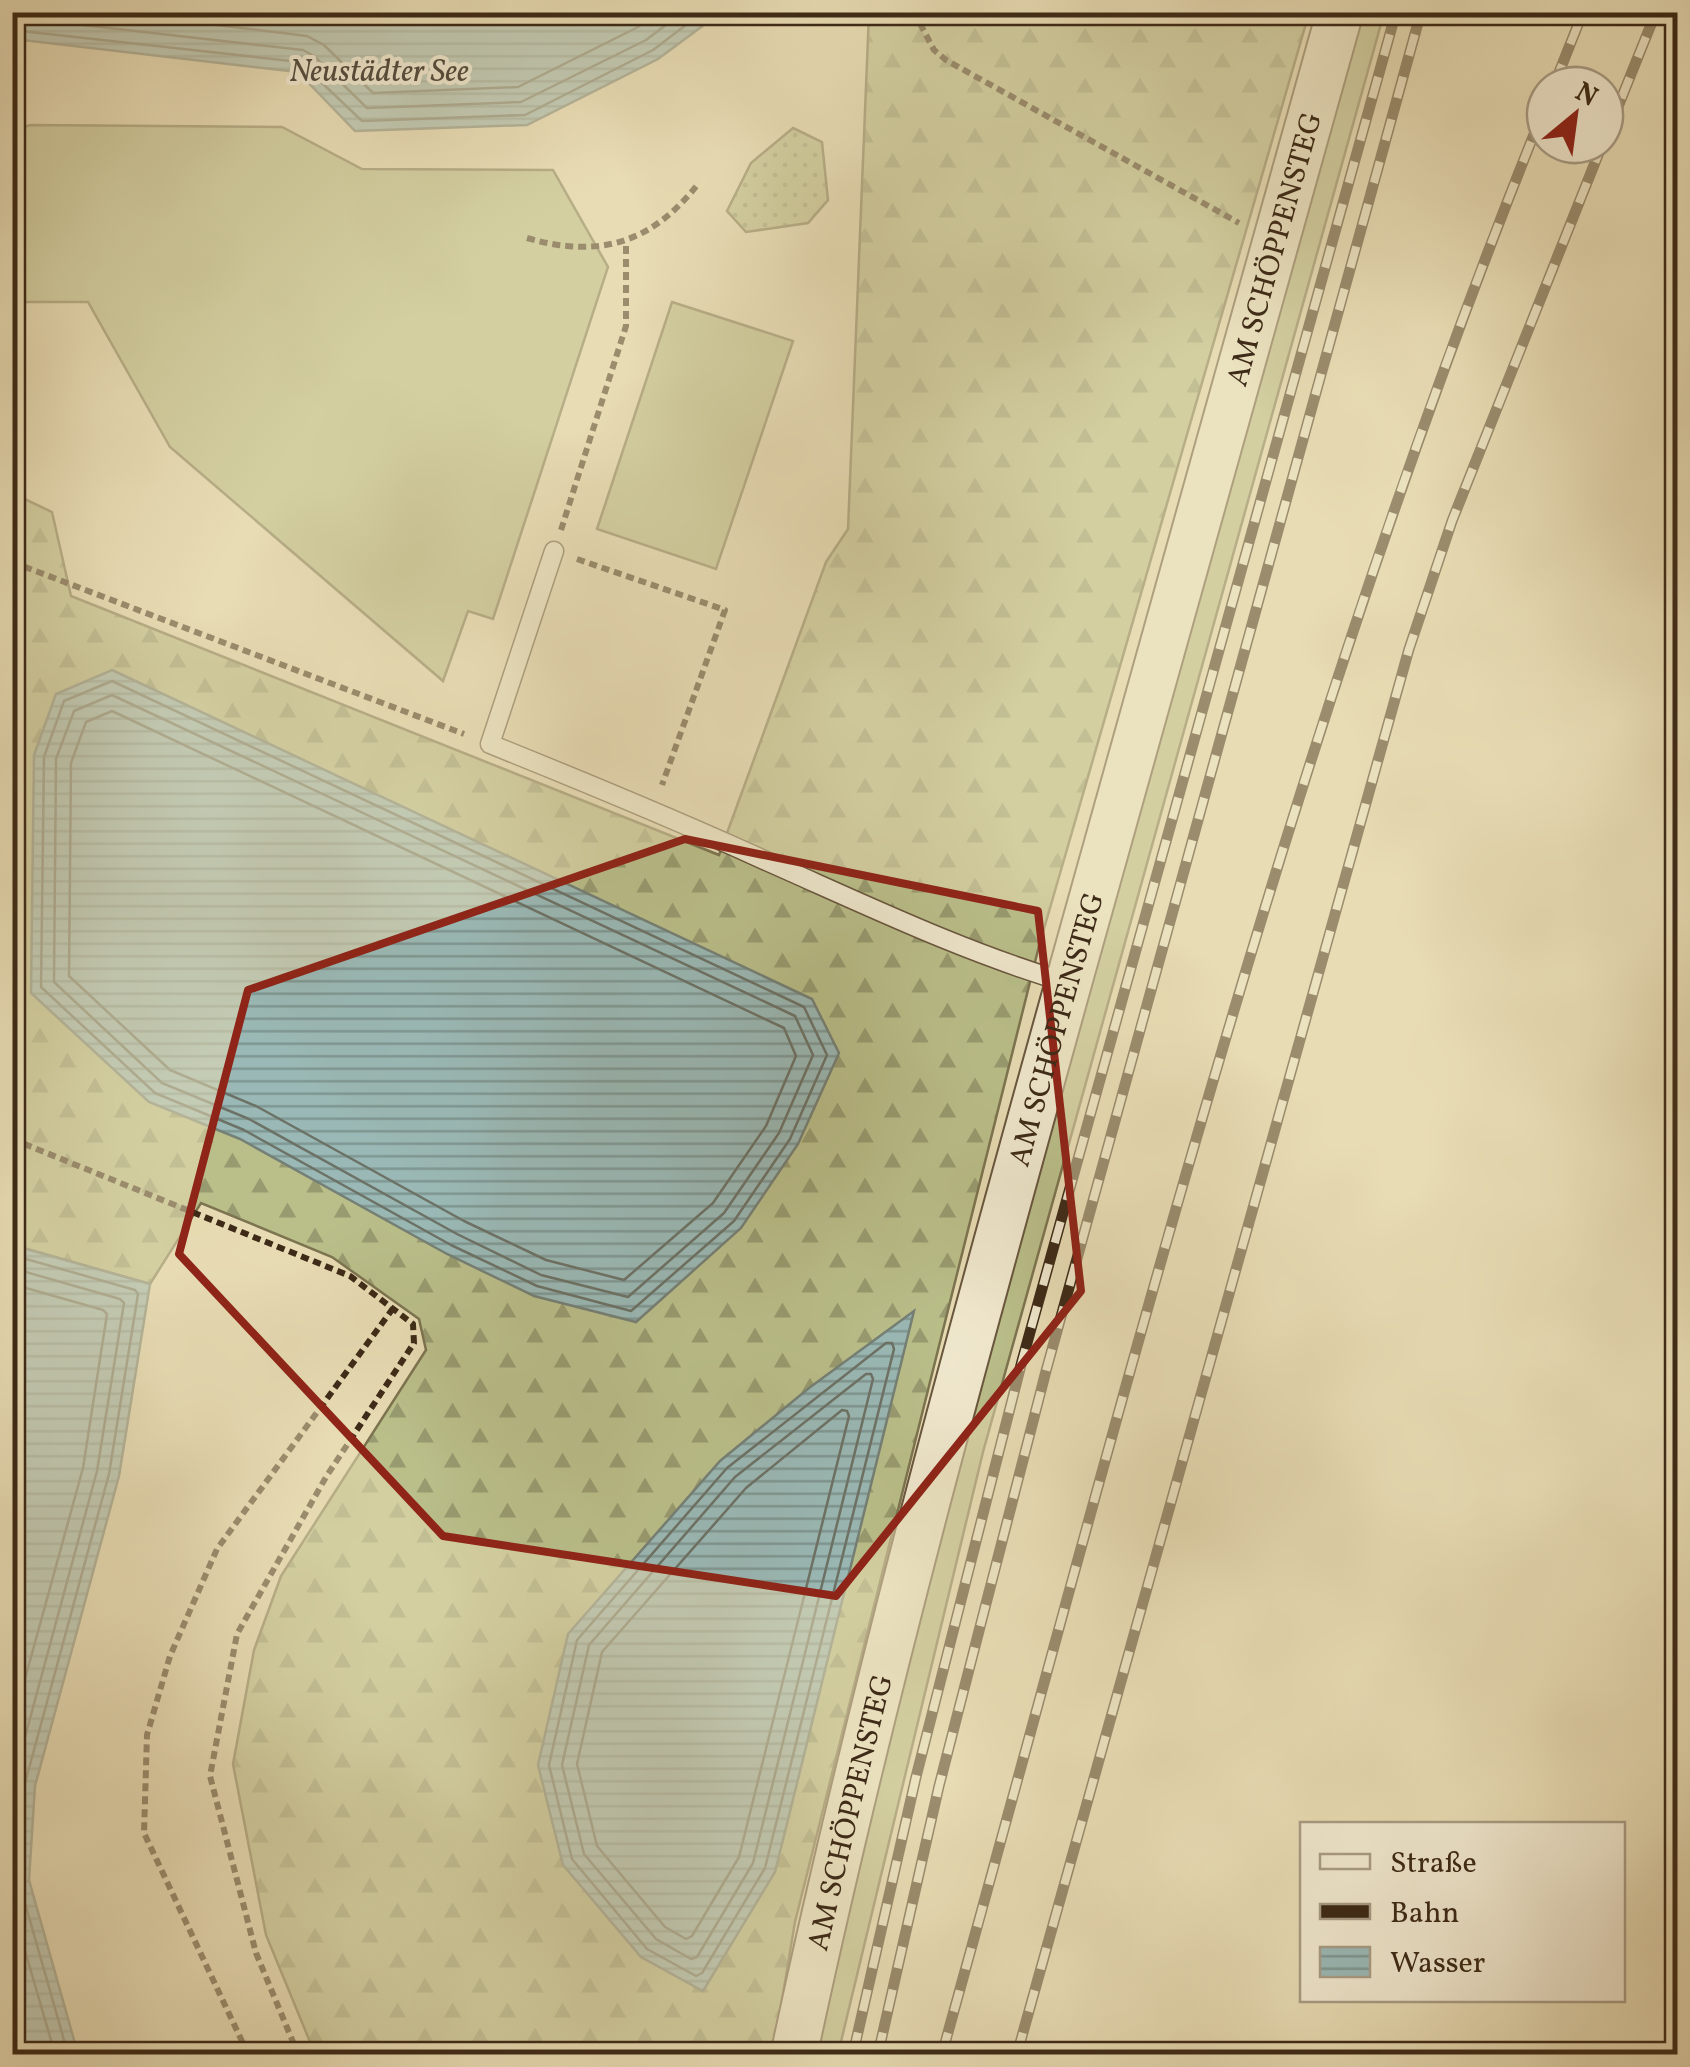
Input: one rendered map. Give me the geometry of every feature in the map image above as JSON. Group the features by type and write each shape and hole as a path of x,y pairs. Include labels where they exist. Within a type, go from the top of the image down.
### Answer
{"street":[{"name":"AM SCHÖPPENSTEG","path":"794,2054 835,1862 901,1593 1340,12"}],"lane":[{"path":"554,551 490,744 653,810 922,930 1021,969 1069,983"}],"path":[{"path":"914,12 924,35 946,60 1246,226"},
{"path":"527,238 576,248 626,242 668,218 698,184"},
{"path":"626,242 626,326 554,551 725,610 653,810"},
{"path":"12,562 490,744"},
{"path":"12,1139 350,1276 413,1324 414,1343 326,1477 237,1634 210,1776 256,1953 298,2054"},
{"path":"248,2054 144,1833 147,1735 170,1656 217,1549 394,1306"}],"highlighted area":[{"path":"685,839 1038,911 1081,1291 836,1596 443,1536 179,1254 248,990"}],"green space":[{"path":"869,13 1309,13 1039,946 795,1922 773,2054 315,2054 266,1935 233,1764 254,1650 281,1576 426,1350 419,1319 332,1257 201,1203 150,1284 13,1245 12,493 52,512 71,596 719,855 826,562 848,529"},
{"path":"1353,13 1384,13 983,1452 838,2054 809,2054 960,1446"},
{"path":"30,125 282,127 362,169 553,170 608,267 493,619 468,611 443,681 170,447 88,302 13,302 13,131"},
{"path":"793,128 822,142 828,200 808,223 746,232 727,211 751,163"},
{"path":"672,302 793,341 716,569 597,529"}],"water":[{"name":"Neustädter See","path":"13,12 720,13 658,59 527,125 355,131 298,72 13,39"},
{"path":"112,670 812,999 839,1053 798,1144 741,1228 636,1322 534,1296 447,1254 240,1139 149,1102 31,993 34,755 56,694"},
{"path":"12,1245 150,1284 119,1476 35,1786 29,1880 78,2054 13,2054"},
{"path":"914,1311 775,1872 703,1991 641,1957 563,1865 538,1765 568,1634 720,1461 809,1388"}],"railway":[{"path":"853,2054 916,1777 1022,1361 1396,12"},
{"path":"878,2054 939,1786 1046,1371 1421,12"},
{"path":"1562,65 1583,12"},
{"path":"1625,89 1656,12"},
{"path":"942,2054 1145,1317 1290,828 1368,585 1453,345 1525,159"},
{"path":"1017,2054 1409,649 1452,521 1594,165"}]}
